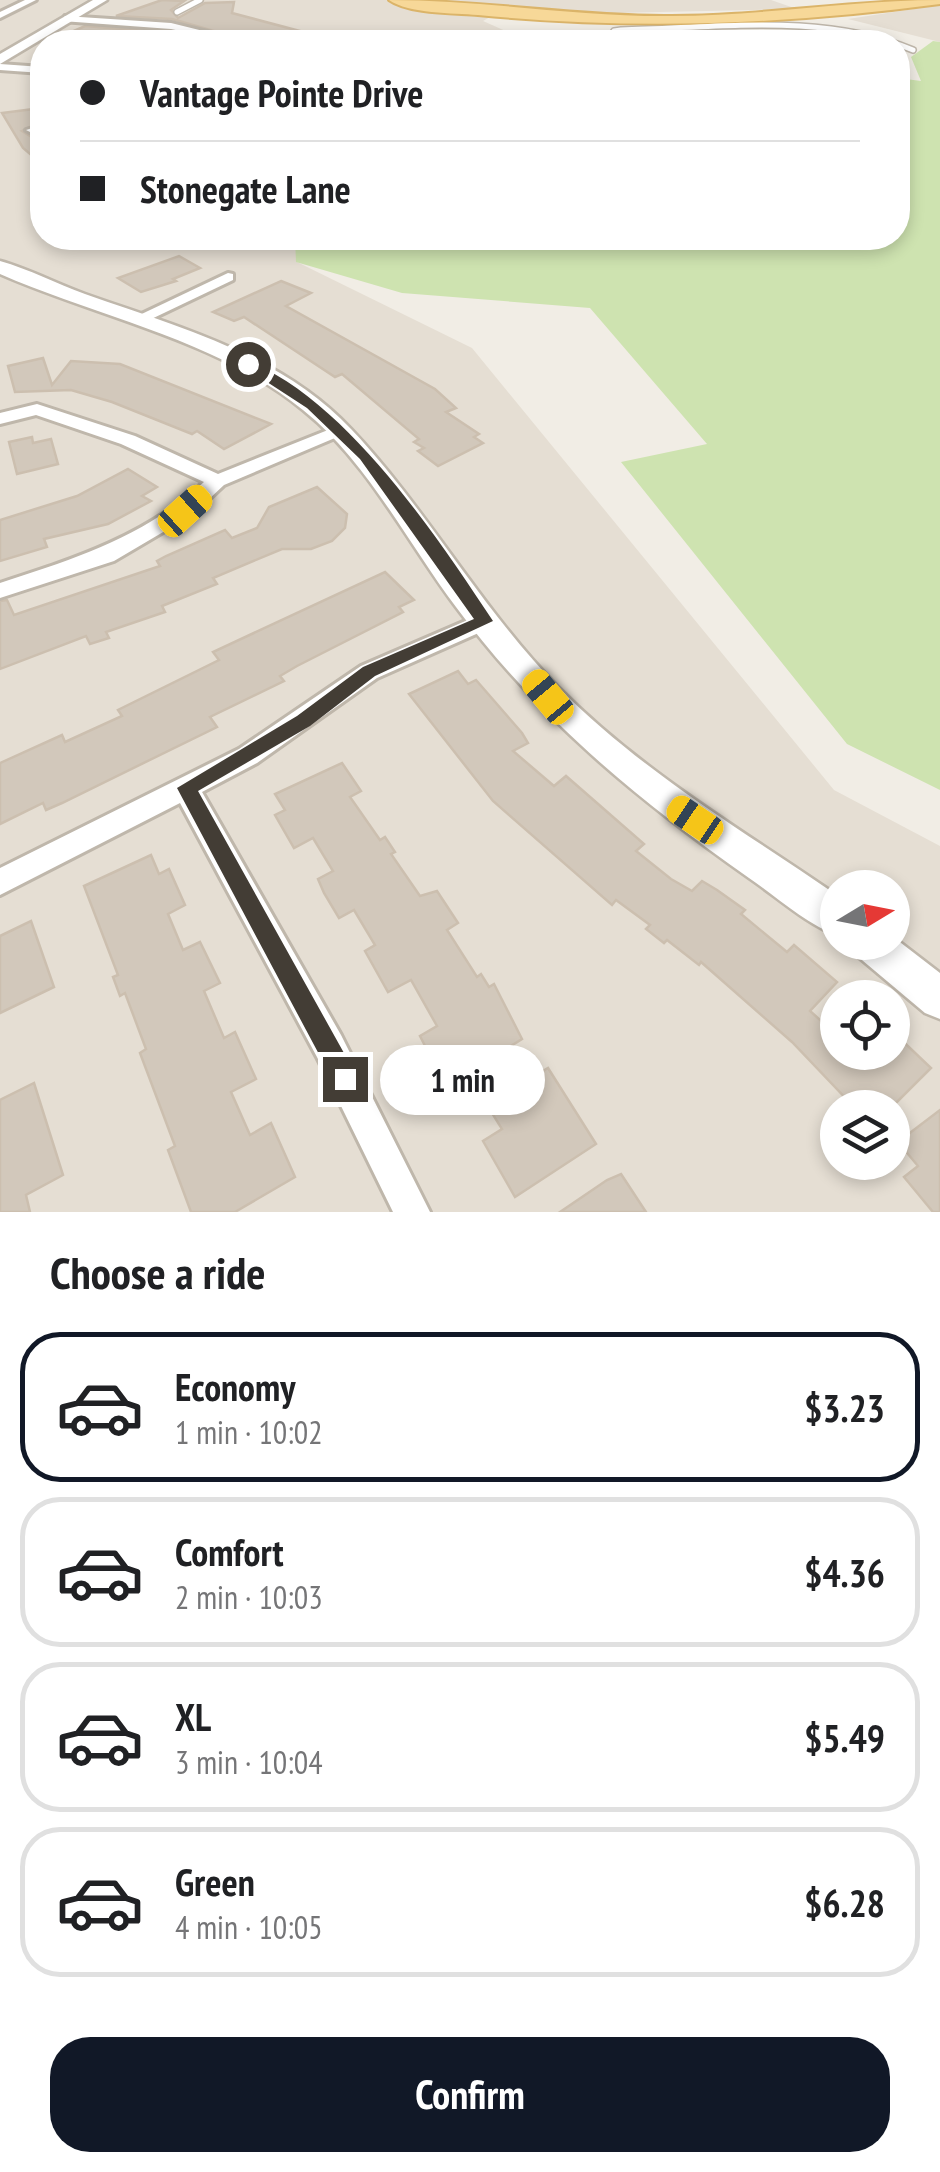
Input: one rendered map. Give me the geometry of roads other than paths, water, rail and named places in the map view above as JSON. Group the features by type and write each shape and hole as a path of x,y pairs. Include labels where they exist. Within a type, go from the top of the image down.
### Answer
{"main road":[{"path":"396,0 558,18 739,25 940,0"},
{"path":"428,0 554,13 690,17 789,13 900,0"}],"street":[{"path":"0,14 32,0"},
{"path":"49,30 89,0"},
{"path":"65,19 101,0"},
{"path":"149,23 177,12"},
{"path":"65,19 149,23 184,30"},
{"path":"0,64 30,43"},
{"path":"0,64 30,68"},
{"path":"0,267 69,298 248,364 312,405 365,456 484,621 548,697 642,784 820,906"},
{"path":"137,320 228,277"},
{"path":"0,419 37,409 128,440 217,481"},
{"path":"0,591 106,556 185,511 217,481 340,432"},
{"path":"0,882 186,788 304,721 369,672 484,621"},
{"path":"186,788 329,1046 412,1212"},
{"path":"892,960 940,999"}],"lane":[{"path":"177,12 200,0"},
{"path":"621,30 739,25 855,30"}]}
